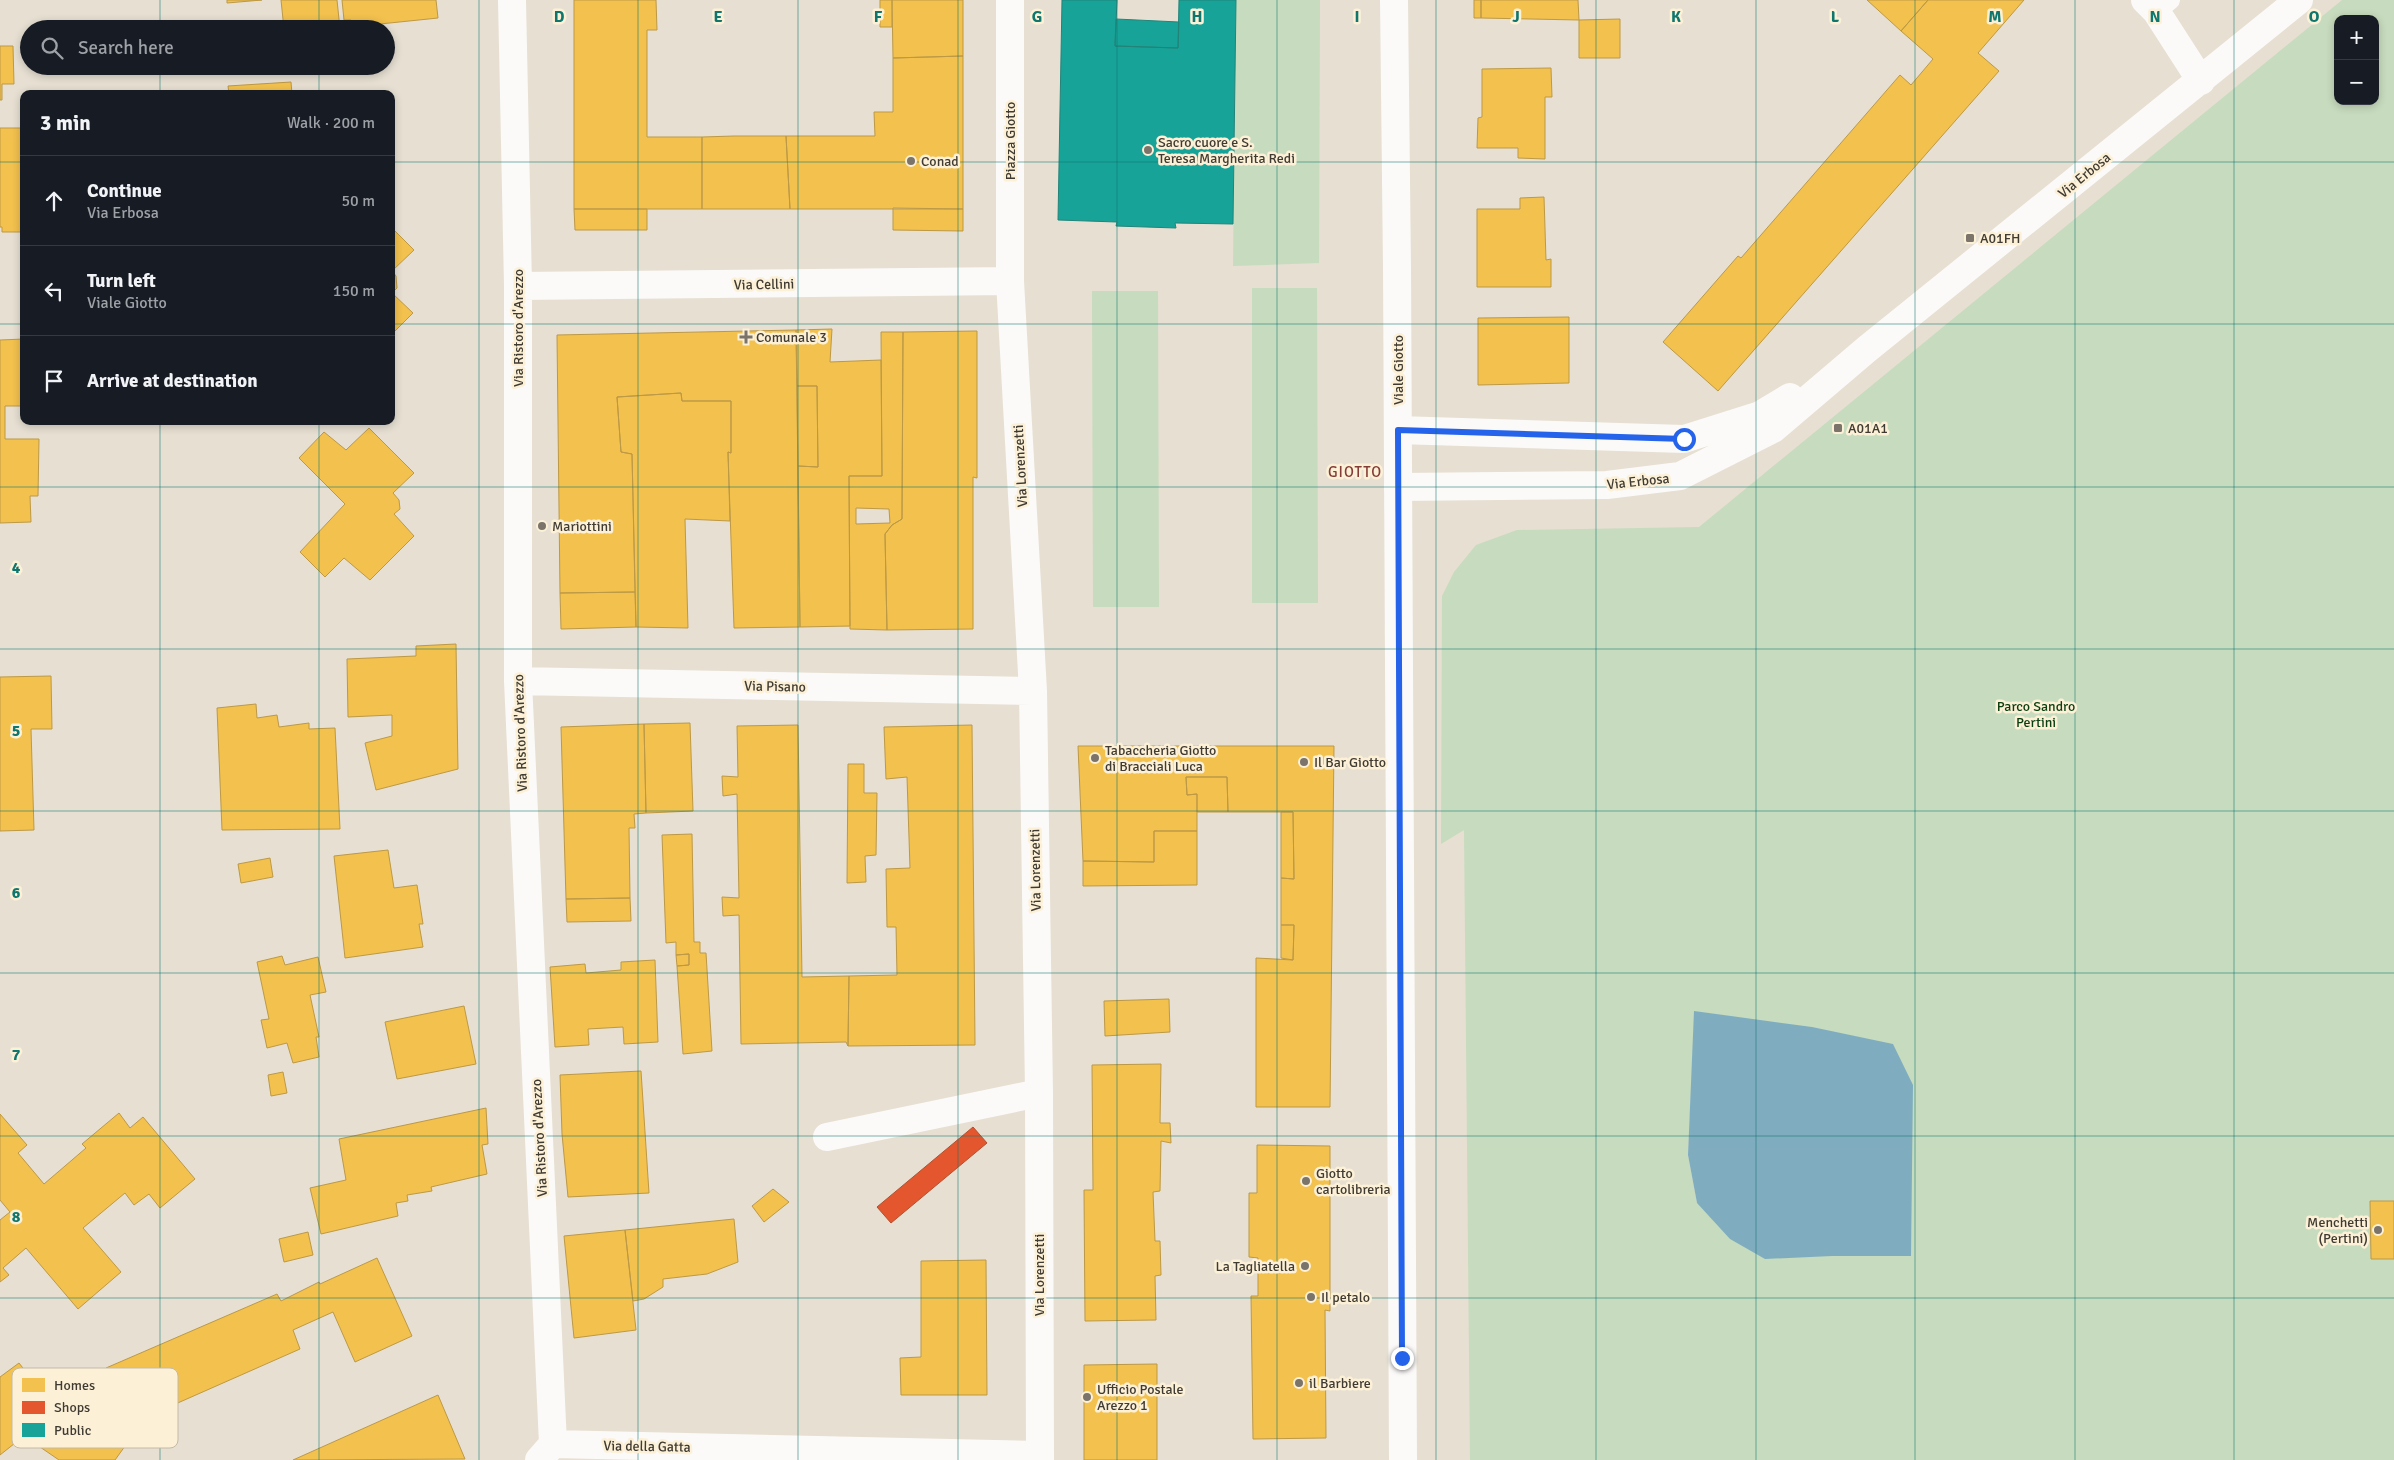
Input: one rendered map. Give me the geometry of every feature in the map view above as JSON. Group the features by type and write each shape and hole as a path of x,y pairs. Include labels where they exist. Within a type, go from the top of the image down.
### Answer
{"street":[{"name":"Via Ristoro d'Arezzo","path":"512,0 518,286 518,681 546,1452"},
{"name":"Piazza Giotto","path":"1010,0 1010,281"},
{"name":"Viale Giotto","path":"1394,0 1398,430 1402,1460"},
{"name":"Via Erbosa","path":"1398,487 1607,485 1680,476 1773,429 1868,348 2299,0"},
{"path":"2157,4 2201,81"},
{"name":"Via Cellini","path":"518,286 1010,281"},
{"name":"Via Lorenzetti","path":"1010,281 1032,690 1038,1093 1040,1458"},
{"name":"Via Erbosa","path":"1398,430 1684,439 1760,415 1868,348"},
{"name":"Via Pisano","path":"518,681 1032,690"},
{"path":"826,1137 1038,1093"},
{"name":"Via della Gatta","path":"546,1452 1040,1458"}],"green space":[{"path":"1236,0 1320,0 1319,263 1233,266"},
{"name":"Parco Sandro Pertini","path":"2342,0 2394,0 2394,1460 1470,1460 1464,830 1441,844 1442,596 1454,572 1476,545 1517,530 1699,527","holes":["1695,1011 1911,1256 1832,1256 1697,1203 1688,1155"]},
{"path":"1252,288 1317,288 1318,603 1252,603"},
{"path":"1092,291 1158,291 1159,607 1093,607"}],"water":[{"path":"1694,1011 1812,1027 1893,1044 1913,1085 1911,1256 1832,1256 1765,1259 1730,1239 1697,1203 1688,1155"}],"building: Homes":[{"path":"227,0 262,0 227,3"},
{"path":"281,0 337,0 339,20 283,20"},
{"path":"342,0 436,0 438,18 395,22 395,20 344,20"},
{"path":"574,0 656,0 657,30 647,30 647,137 702,137 702,209 574,209"},
{"path":"880,0 892,0 892,27 880,27"},
{"path":"892,0 963,0 963,56 893,58"},
{"path":"1474,0 1481,0 1481,18 1474,18"},
{"path":"1481,0 1578,0 1579,20 1481,18"},
{"path":"1867,0 1928,0 1901,31"},
{"path":"1928,0 2024,0 1978,53 1999,71 1718,391 1663,342 1738,256 1741,258 1900,75 1911,85 1933,59 1901,31"},
{"path":"1620,19 1620,58 1579,58 1579,20"},
{"path":"0,46 13,46 14,84 2,84 2,100 0,100"},
{"path":"963,56 963,209 790,209 786,136 875,136 874,112 893,112 893,58"},
{"path":"1551,68 1552,97 1545,97 1545,159 1518,158 1518,148 1477,148 1478,118 1482,117 1482,69"},
{"path":"291,82 292,90 228,90 228,86"},
{"path":"0,128 20,128 20,232 2,232 2,227 0,227"},
{"path":"786,136 790,209 702,209 702,137"},
{"path":"1544,197 1546,260 1551,259 1551,287 1477,287 1477,209 1520,209 1520,198"},
{"path":"893,208 963,209 963,231 893,230"},
{"path":"574,209 647,209 647,230 575,230"},
{"path":"395,231 414,250 395,268"},
{"path":"395,275 396,276 397,288 395,290"},
{"path":"395,296 413,313 395,331"},
{"path":"1569,317 1569,383 1478,385 1478,318"},
{"path":"832,329 830,362 881,360 882,476 849,476 850,626 800,627 798,466 818,467 817,386 797,386 796,330"},
{"path":"796,330 800,627 734,628 728,452 731,453 731,401 682,401 681,393 617,397 621,452 632,454 635,592 560,593 557,335"},
{"path":"977,331 977,478 973,477 973,629 887,630 885,534 892,525 902,519 903,332"},
{"path":"881,332 903,332 902,519 892,525 885,534 887,630 850,629 849,476 882,476","holes":["856,508 889,509 890,523 856,524"]},
{"path":"20,339 20,406 5,406 5,439 39,439 38,496 30,496 31,522 0,523 0,340"},
{"path":"797,386 817,386 818,467 798,466"},
{"path":"681,393 682,401 731,401 731,453 728,452 730,521 685,519 688,628 636,627 632,454 621,452 617,397"},
{"path":"369,428 414,473 393,493 399,500 400,509 394,514 414,536 370,580 344,558 325,577 300,552 345,504 299,458 324,432 346,450"},
{"path":"635,592 636,627 561,629 560,593"},
{"path":"456,644 458,769 376,790 365,743 392,736 392,715 348,717 347,659 416,656 416,646"},
{"path":"51,676 52,729 31,729 34,830 0,831 0,677"},
{"path":"256,704 257,718 277,715 279,727 309,723 309,729 335,728 340,829 222,830 217,708"},
{"path":"690,723 693,811 646,813 644,724"},
{"path":"644,724 646,813 634,814 635,828 629,828 630,898 566,899 561,727"},
{"path":"798,725 802,977 849,976 848,1046 846,1042 741,1044 739,915 723,916 722,897 739,898 737,794 723,796 722,776 738,777 737,726"},
{"path":"972,725 975,1045 848,1046 849,976 897,975 896,927 887,927 886,869 910,868 907,777 886,779 884,727"},
{"path":"1078,746 1334,746 1330,1107 1256,1107 1256,958 1293,960 1294,925 1281,925 1281,878 1294,879 1293,812 1228,812 1227,777 1186,777 1187,795 1197,794 1197,831 1154,831 1154,862 1083,861"},
{"path":"848,764 864,764 864,793 877,793 876,855 865,856 866,882 847,883"},
{"path":"1186,777 1227,777 1228,812 1197,812 1197,794 1187,795"},
{"path":"1281,812 1293,812 1294,879 1281,878"},
{"path":"1154,831 1197,831 1197,885 1083,886 1083,861 1154,862"},
{"path":"692,834 694,942 700,942 700,953 706,953 712,1051 683,1054 677,966 689,965 689,954 676,955 676,942 666,943 662,835"},
{"path":"388,850 394,888 417,885 423,924 419,924 423,947 345,958 334,856"},
{"path":"270,858 273,877 241,883 238,864"},
{"path":"630,898 631,921 567,922 566,899"},
{"path":"1281,925 1294,925 1293,960 1281,958"},
{"path":"689,954 689,965 677,966 676,955"},
{"path":"282,956 285,965 318,957 326,992 310,995 319,1037 316,1037 319,1057 293,1063 287,1043 267,1048 261,1020 269,1019 257,962"},
{"path":"655,960 658,1042 624,1044 623,1027 588,1029 589,1045 555,1047 550,967 585,964 586,973 621,970 621,962"},
{"path":"1169,999 1170,1032 1105,1036 1104,1001"},
{"path":"464,1006 476,1064 397,1079 385,1022"},
{"path":"1161,1064 1160,1123 1170,1123 1171,1143 1161,1141 1160,1191 1153,1192 1155,1241 1160,1241 1161,1275 1155,1276 1156,1320 1085,1321 1084,1190 1093,1190 1092,1065"},
{"path":"641,1071 649,1193 568,1197 562,1134 560,1075"},
{"path":"283,1072 287,1093 271,1096 268,1075"},
{"path":"486,1108 488,1144 482,1145 487,1174 431,1187 432,1191 407,1195 408,1201 396,1203 398,1216 321,1234 310,1188 346,1180 339,1139"},
{"path":"119,1113 130,1128 143,1117 195,1179 160,1208 149,1194 134,1205 125,1193 83,1228 121,1272 78,1309 26,1248 3,1268 9,1275 0,1282 0,1220 10,1212 0,1200 0,1114 27,1145 18,1153 44,1184 86,1148 82,1144"},
{"path":"1257,1145 1330,1146 1330,1311 1325,1310 1326,1438 1253,1439 1251,1296 1258,1296 1258,1258 1249,1257 1249,1193 1257,1193"},
{"path":"773,1189 789,1202 764,1222 752,1206"},
{"path":"2370,1201 2394,1201 2394,1259 2371,1259"},
{"path":"734,1219 738,1262 707,1274 663,1279 663,1287 644,1299 633,1301 625,1230"},
{"path":"625,1230 636,1330 574,1338 564,1236"},
{"path":"308,1232 313,1255 284,1262 279,1239"},
{"path":"377,1258 412,1336 355,1362 333,1312 293,1330 300,1349 178,1403 178,1368 106,1368 277,1294 281,1301 319,1282 320,1284"},
{"path":"986,1260 987,1395 901,1395 900,1358 921,1357 921,1261"},
{"path":"19,1363 23,1368 12,1368"},
{"path":"1157,1364 1157,1460 1084,1460 1084,1365"},
{"path":"12,1368 12,1446 0,1455 0,1377"},
{"path":"438,1395 465,1459 293,1460"},
{"path":"42,1448 124,1448 115,1460 59,1460"}],"building: Shops":[{"path":"973,1127 987,1143 891,1223 877,1207"}],"building: Public":[{"path":"1062,0 1117,0 1115,46 1178,48 1179,0 1236,0 1233,224 1175,223 1176,228 1116,226 1117,222 1058,220"},
{"path":"1116,19 1179,22 1178,48 1115,46"}],"place":[{"name":"Sacro cuore e S. Teresa Margherita Redi","path":"1148,150"},
{"name":"Conad","path":"911,161"},
{"name":"A01FH","path":"1970,238"},
{"name":"Comunale 3","path":"746,337"},
{"name":"A01A1","path":"1838,428"},
{"name":"Mariottini","path":"542,526"},
{"name":"Tabaccheria Giotto di Bracciali Luca","path":"1095,758"},
{"name":"Il Bar Giotto","path":"1304,762"},
{"name":"Giotto cartolibreria","path":"1306,1181"},
{"name":"Menchetti (Pertini)","path":"2378,1230"},
{"name":"La Tagliatella","path":"1305,1266"},
{"name":"Il petalo","path":"1311,1297"},
{"name":"il Barbiere","path":"1299,1383"},
{"name":"Ufficio Postale Arezzo 1","path":"1087,1397"}],"district":[{"name":"GIOTTO","path":"1355,472"}],"route":[{"path":"1402,1358 1398,430 1684,439"}]}
